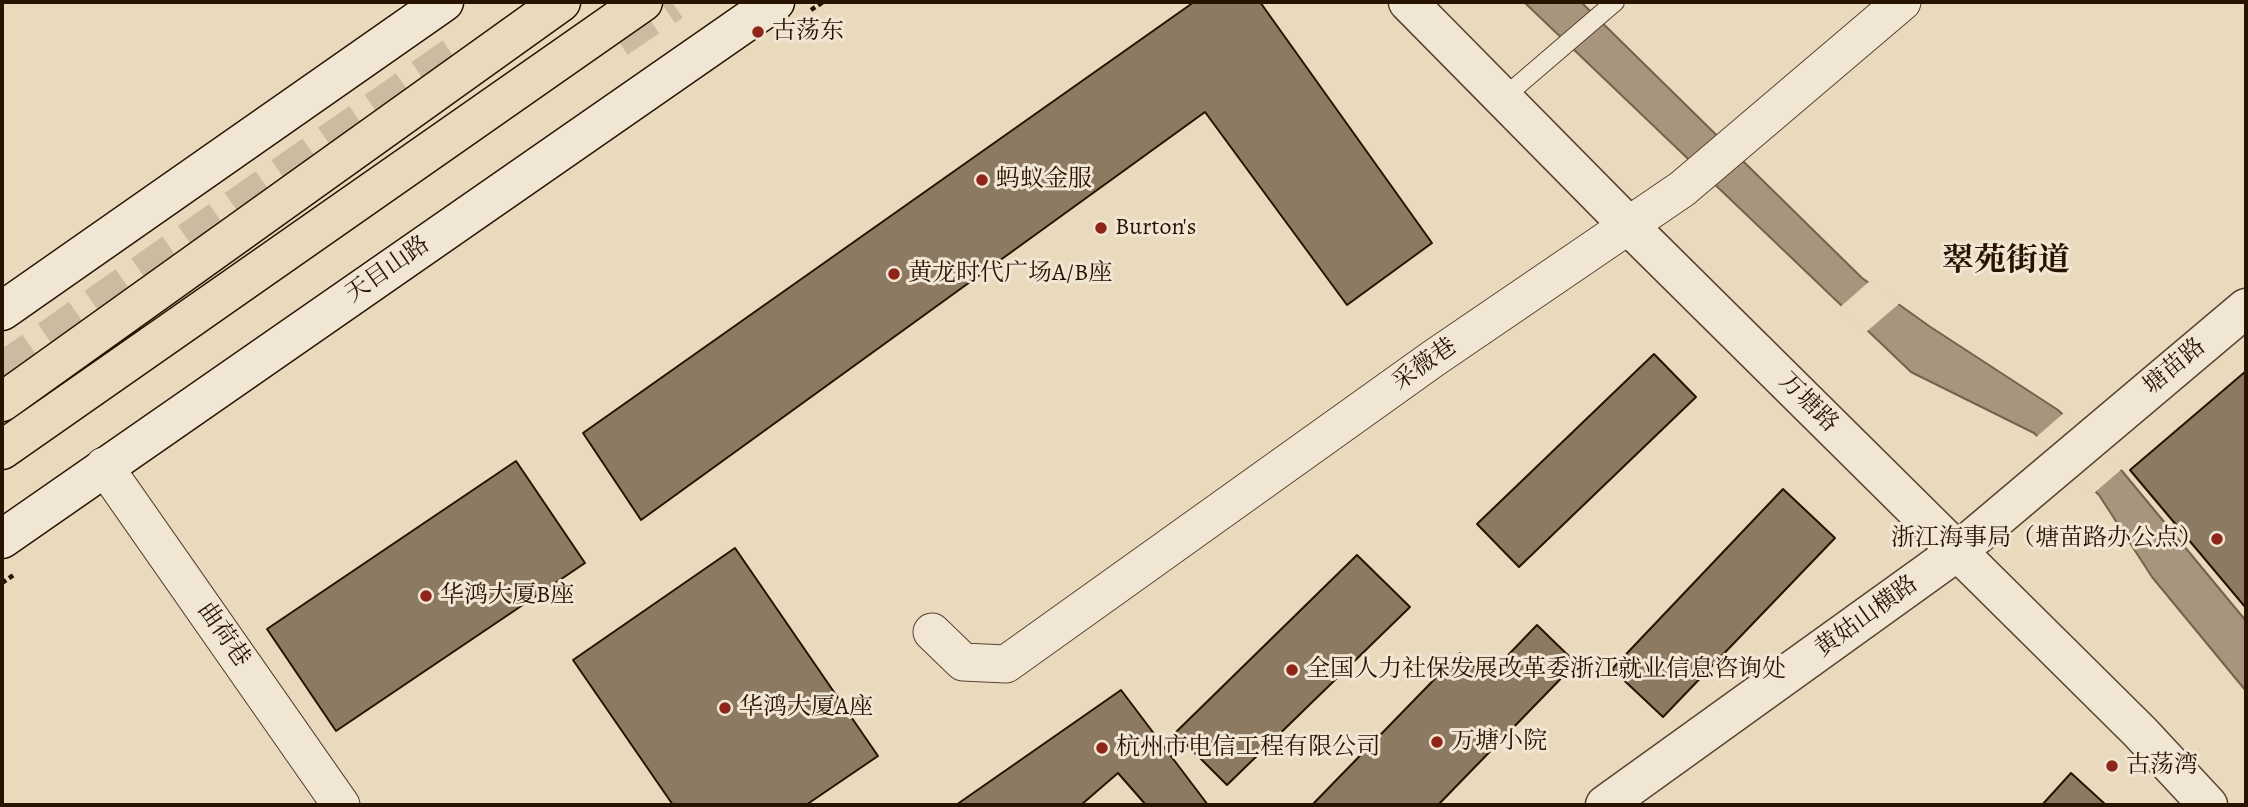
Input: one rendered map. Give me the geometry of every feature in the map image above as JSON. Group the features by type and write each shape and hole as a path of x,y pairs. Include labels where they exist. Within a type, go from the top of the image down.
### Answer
{"main road":[{"path":"2,402 561,2"},
{"path":"2,450 643,2"}],"street":[{"path":"4,303 444,2"},
{"name":"天目山路","path":"2,539 775,2"},
{"name":"万塘路","path":"1408,2 1629,226 2140,732 2208,805"},
{"name":"采薇巷","path":"932,632 963,662 1006,664 1434,358 1629,226 1699,175 1902,2"},
{"name":"塘苗路","path":"1958,551 2246,308"},
{"name":"曲荷巷","path":"104,466 341,805"},
{"name":"黄姑山横路","path":"1605,805 1958,551"}],"lane":[{"path":"1503,98 1615,2"}],"shaded area":[{"path":"1524,2 1581,2 1862,278 1929,326 2058,410 2122,471 2246,621 2246,691 2152,577 2099,495 2034,433 1911,372"}],"pier":[{"path":"1871,280 1901,302 1865,333 1839,308"},
{"path":"2065,412 2123,468 2093,494 2035,438"}],"building":[{"name":"黄龙时代广场A/B座","path":"1194,2 1260,2 1432,243 1347,305 1205,112 641,520 583,433"},
{"path":"1654,354 1696,397 1519,567 1477,524"},
{"name":"浙江海事局（塘苗路办公点）","path":"2246,371 2246,608 2130,470"},
{"name":"华鸿大厦B座","path":"516,461 585,563 336,731 267,629"},
{"path":"1783,489 1835,538 1663,717 1612,669"},
{"name":"华鸿大厦A座","path":"735,548 878,756 806,805 673,805 573,660"},
{"name":"全国人力社保发展改革委浙江就业信息咨询处","path":"1357,555 1410,607 1227,785 1175,733"},
{"name":"万塘小院","path":"1537,625 1576,663 1438,805 1312,805 1460,653 1486,678"},
{"name":"杭州市电信工程有限公司","path":"1121,690 1208,805 956,805"},
{"path":"1118,773 1146,805 1081,805"},
{"path":"2071,773 2106,805 2042,805"}],"tunnel":[{"path":"617,39 672,2"},
{"path":"2,372 455,55"}],"place":[{"name":"古荡东","path":"758,32"},
{"name":"蚂蚁金服","path":"982,180"},
{"name":"Burton's","path":"1101,228"},
{"name":"黄龙时代广场A/B座","path":"894,274"},
{"name":"浙江海事局（塘苗路办公点）","path":"2217,539"},
{"name":"华鸿大厦B座","path":"426,596"},
{"name":"全国人力社保发展改革委浙江就业信息咨询处","path":"1292,670"},
{"name":"华鸿大厦A座","path":"725,708"},
{"name":"万塘小院","path":"1437,742"},
{"name":"杭州市电信工程有限公司","path":"1102,748"},
{"name":"古荡湾","path":"2112,766"}],"district":[{"name":"翠苑街道","path":"2006,262"}]}
